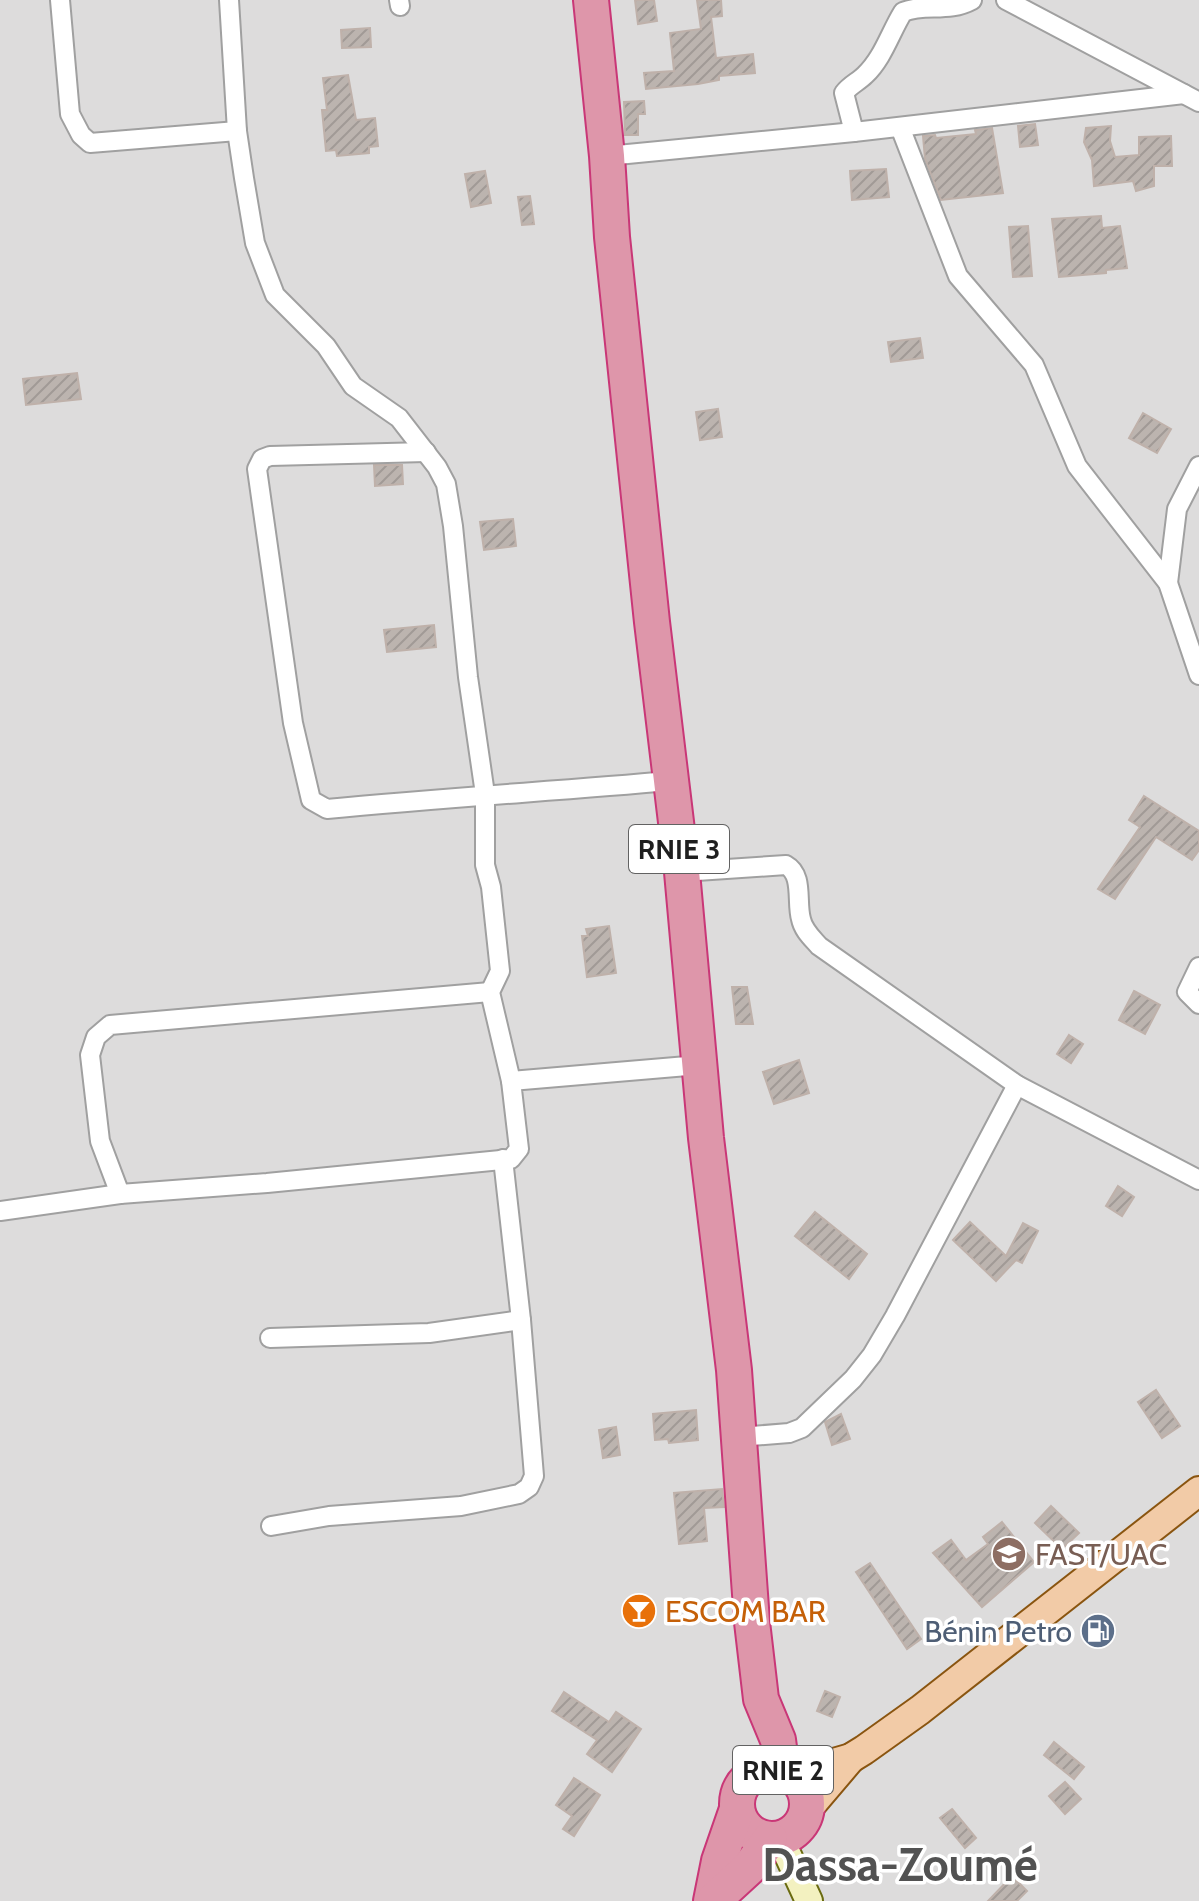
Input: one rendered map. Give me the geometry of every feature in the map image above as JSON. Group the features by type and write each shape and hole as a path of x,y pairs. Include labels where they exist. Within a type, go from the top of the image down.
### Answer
{"highway":[{"name":"RNIE 3","path":"591,0 612,237 734,1370 752,1622 761,1699 778,1740 775,1773"},
{"name":"RNIE 2","path":"712,1901 719,1861 737,1809 739,1789 775,1773 802,1786 807,1799 801,1823 792,1833 775,1838 752,1833 739,1818 737,1809"},
{"name":"RNIE 2","path":"712,1901 742,1875 775,1838"}],"main road":[{"name":"RNIE 2","path":"806,1811 851,1758 920,1710 1199,1491"},
{"name":"RNIE 2","path":"775,1773 851,1758"},
{"path":"775,1838 809,1901"}],"street":[{"path":"60,0 70,114 81,135 90,143 237,131"},
{"path":"0,1211 120,1194 511,1159 519,1149 511,1081 490,992 500,971 491,887 485,865 485,794 446,484 399,418 353,386 326,346 275,295 255,243 237,131 229,0"},
{"path":"854,132 844,93 864,76 884,49 903,12 924,8 948,9 972,0"},
{"path":"1006,0 1191,98"},
{"path":"607,156 1191,98"},
{"path":"900,127 958,276 1034,365 1077,466 1168,583 1199,675"},
{"path":"426,452 270,456 262,459 257,469 293,723 311,800 327,809 670,781"},
{"path":"1168,583 1177,509 1199,466"},
{"path":"682,872 786,865 793,869 797,876 801,921 819,946 1017,1085 1199,1180"},
{"path":"1199,967 1187,992 1199,1004"},
{"path":"120,1194 100,1141 90,1055 96,1037 110,1025 490,992"},
{"path":"511,1081 699,1065"},
{"path":"739,1437 789,1433 802,1428 853,1379 872,1355 1017,1085"},
{"path":"271,1526 329,1516 461,1506 519,1494 529,1487 534,1476 503,1159"},
{"path":"270,1338 429,1333 521,1320"}],"shaded area":[{"path":"0,0 1199,0 1199,1901 0,1901"}],"building":[{"path":"635,0 654,0 657,21 638,24"},
{"path":"697,0 721,0 722,16 711,17 716,58 753,54 755,73 719,76 719,80 698,84 646,89 644,73 674,71 670,33 701,29"},
{"path":"370,28 371,47 342,48 341,30"},
{"path":"348,75 356,120 375,118 378,146 369,147 369,153 337,156 336,150 326,151 322,110 327,110 323,78"},
{"path":"644,101 645,114 638,114 638,135 625,135 624,102"},
{"path":"1035,124 1038,145 1020,147 1018,126"},
{"path":"1111,126 1110,141 1115,157 1139,155 1139,137 1171,136 1172,166 1154,166 1154,186 1136,191 1133,181 1094,186 1092,160 1084,142 1086,128"},
{"path":"992,128 1003,193 941,200 925,159 923,136 935,135 936,138 976,134 975,130"},
{"path":"886,169 889,197 852,200 850,171"},
{"path":"485,171 491,203 471,207 465,174"},
{"path":"530,196 534,224 522,225 518,197"},
{"path":"1101,216 1102,228 1120,226 1127,268 1059,277 1052,219"},
{"path":"1028,226 1032,276 1013,277 1009,227"},
{"path":"920,338 923,358 891,362 888,342"},
{"path":"77,373 81,399 26,405 23,379"},
{"path":"718,409 722,437 700,440 696,412"},
{"path":"1143,413 1171,429 1157,453 1129,438"},
{"path":"374,465 402,465 403,484 375,486"},
{"path":"513,519 516,546 484,550 480,522"},
{"path":"434,625 436,647 387,652 384,630"},
{"path":"1144,796 1199,831 1199,850 1192,860 1156,837 1115,899 1098,889 1140,827 1129,820"},
{"path":"609,926 616,973 587,977 582,936 588,936 586,929"},
{"path":"732,987 747,987 753,1024 736,1024"},
{"path":"1134,991 1160,1005 1145,1034 1119,1020"},
{"path":"1069,1035 1083,1044 1071,1063 1057,1054"},
{"path":"799,1060 809,1093 774,1104 763,1072"},
{"path":"1118,1186 1134,1197 1122,1216 1106,1206"},
{"path":"815,1212 867,1254 849,1279 795,1236"},
{"path":"970,1222 1006,1256 1023,1223 1038,1231 1022,1263 1016,1260 996,1281 953,1240"},
{"path":"1156,1390 1180,1426 1162,1438 1138,1402"},
{"path":"696,1410 698,1440 669,1443 668,1439 655,1440 653,1414"},
{"path":"841,1414 850,1439 832,1445 825,1422"},
{"path":"616,1427 620,1455 603,1458 599,1430"},
{"path":"722,1489 724,1507 704,1508 707,1541 679,1544 674,1493"},
{"path":"1051,1506 1079,1533 1062,1549 1035,1523"},
{"path":"1002,1522 1034,1562 982,1607 933,1553 951,1540 966,1560 988,1544 983,1537"},
{"path":"870,1563 921,1639 907,1649 856,1572"},
{"path":"825,1691 840,1697 832,1717 817,1711"},
{"path":"564,1692 609,1722 616,1712 641,1729 612,1772 587,1754 597,1740 552,1711"},
{"path":"1054,1742 1084,1767 1074,1779 1044,1755"},
{"path":"574,1778 600,1795 574,1836 563,1829 572,1816 556,1805"},
{"path":"1065,1782 1081,1799 1065,1814 1049,1796"},
{"path":"952,1809 976,1838 965,1848 940,1818"},
{"path":"1012,1876 1027,1891 1017,1901 988,1901"}],"place":[{"name":"FAST/UAC","path":"1009,1554"},
{"name":"ESCOM BAR","path":"639,1611"},
{"name":"Bénin Petro","path":"1098,1631"}],"district":[{"name":"Dassa-Zoumé","path":"900,1865"}]}
